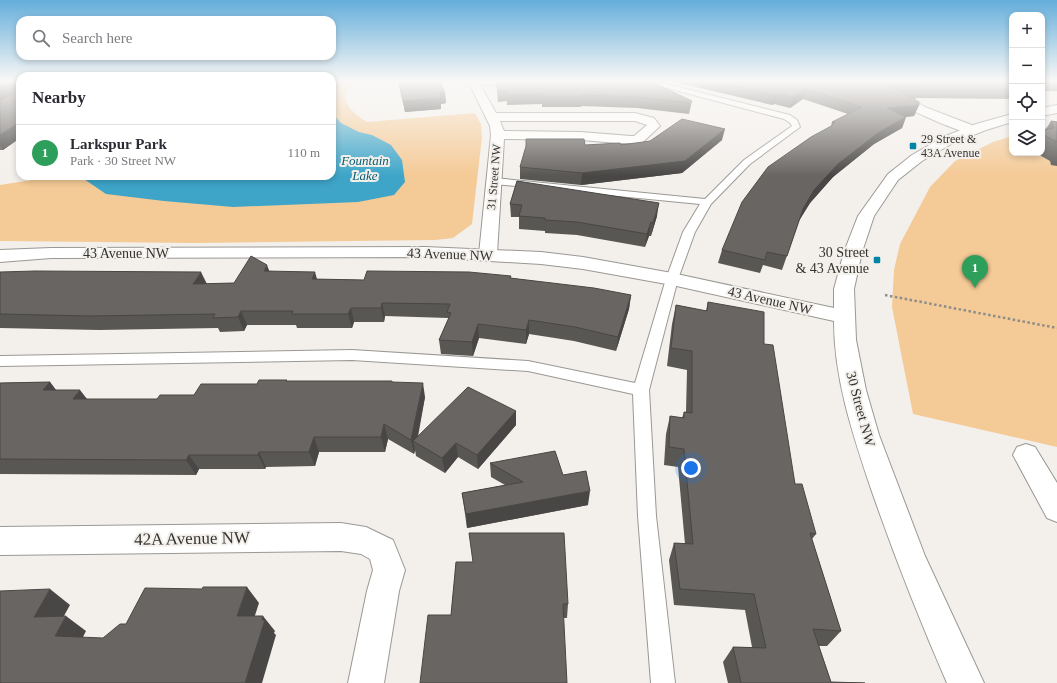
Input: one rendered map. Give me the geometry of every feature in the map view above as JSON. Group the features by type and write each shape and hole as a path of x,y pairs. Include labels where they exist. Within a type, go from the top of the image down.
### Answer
{"street":[{"name":"31 Street NW","path":"488,254 498,135 496,126 489,113"},
{"path":"926,113 972,130"},
{"path":"491,117 635,117 650,121 654,126 638,138 631,140 581,136 498,135"},
{"name":"30 Street NW","path":"966,683 948,647 911,560 866,435 854,390 845,340 844,289 848,269 866,216 893,177 904,167 933,148 972,130 1009,119"},
{"name":"43 Avenue NW","path":"0,250 51,253"},
{"name":"43 Avenue NW","path":"0,256 51,253 424,252 488,254 583,263 672,279 844,317"},
{"path":"1026,455 1057,509"},
{"name":"42A Avenue NW","path":"0,541 341,537 366,541 382,550 388,570 366,683"}],"lane":[{"path":"663,683 646,516 641,390 672,279 689,232 707,202 747,162 796,127 794,122 787,117 771,113"},
{"path":"494,181 707,202"},
{"path":"0,361 352,355 528,366 641,390"}],"path":[{"path":"885,295 1057,328"}],"shaded area":[{"path":"336,113 354,113 367,122 475,113 481,124 482,137 472,224 453,238 435,240 194,243 0,241 0,185 32,180 336,180"},
{"path":"1057,125 1057,447 913,414 892,307 894,270 900,244 930,187 955,161 993,142 1009,137 1009,156 1045,156 1045,127"}],"water":[{"name":"Fountain Lake","path":"336,117 341,123 359,132 372,135 391,145 402,160 405,182 394,195 358,202 233,207 106,194 85,180 336,180"}],"building":[{"path":"0,113 16,113 16,125 0,135"},
{"path":"850,113 897,113 906,117 878,133 838,164 814,190 803,209 787,256 767,252 765,260 722,250 742,202 768,167 811,137 835,123 832,122"},
{"path":"682,119 725,129 685,161 582,173 520,167 526,146 526,139 584,139 585,145 620,143 621,145 650,141"},
{"path":"1051,121 1057,122 1057,142 1045,136 1045,130 1054,128"},
{"path":"517,181 659,203 653,223 651,222 647,234 577,222 545,220 545,218 519,216 522,205 510,204"},
{"path":"251,256 267,265 264,271 315,272 312,279 364,280 367,271 469,272 511,276 510,278 594,288 631,295 618,337 575,327 529,320 526,330 478,324 472,342 439,340 451,313 447,312 450,304 382,303 381,308 351,308 348,314 292,314 293,311 241,311 238,317 213,318 215,314 90,316 0,314 0,272 201,272 193,284 234,283"},
{"path":"708,302 764,312 764,344 773,345 795,484 802,484 816,534 810,533 841,631 813,629 831,682 865,683 741,683 733,647 766,648 754,594 680,589 674,543 693,544 684,449 669,447 670,416 684,418 684,412 692,413 692,351 671,348 676,305 707,311"},
{"path":"259,380 392,381 423,383 411,440 384,424 381,437 314,437 309,452 259,452 258,455 189,455 186,460 0,459 0,383 50,382 43,390 80,390 73,399 157,399 160,395 194,395 201,384 257,384"},
{"path":"468,387 516,411 477,455 456,443 442,458 413,441"},
{"path":"555,451 563,475 586,471 590,491 466,514 462,493 523,482 490,463"},
{"path":"469,533 564,533 568,604 563,604 567,683 420,683 428,615 451,615 456,562 473,562"},
{"path":"203,587 247,587 237,616 263,616 262,620 265,620 245,683 0,683 0,591 50,589 34,617 66,616 55,636 103,638 120,624 126,624 145,588 202,589"}],"place":[{"name":"29 Street & 43A Avenue","path":"913,146"},
{"name":"30 Street & 43 Avenue","path":"877,260"},
{"name":"Larkspur Park","path":"975,288"}]}
